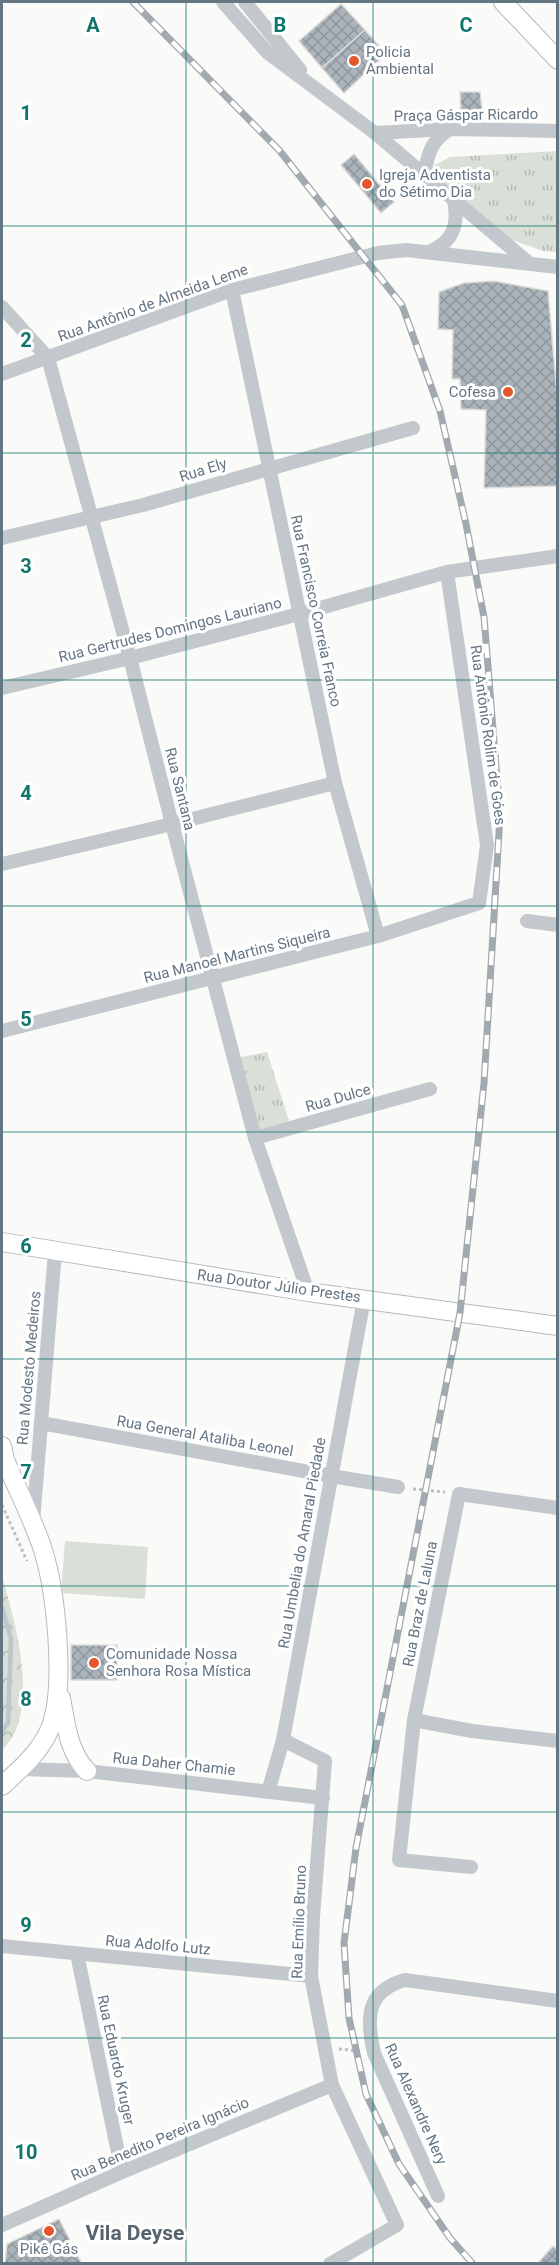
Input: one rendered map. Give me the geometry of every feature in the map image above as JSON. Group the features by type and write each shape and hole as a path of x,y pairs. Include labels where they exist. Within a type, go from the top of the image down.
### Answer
{"main road":[{"path":"503,2 558,60"},
{"name":"Rua Doutor Júlio Prestes","path":"2,1242 308,1292 558,1326"},
{"path":"2,1446 5,1460 42,1546 50,1579 56,1630 58,1682 56,1705 50,1728 36,1752 2,1786"},
{"path":"58,1682 71,1746 78,1762 87,1771"}],"street":[{"name":"Praça Gáspar Ricardo","path":"223,2 268,52 375,133 530,264"},
{"name":"Praça Gáspar Ricardo","path":"245,2 312,85"},
{"name":"Praça Gáspar Ricardo","path":"375,133 450,129 558,131"},
{"path":"424,174 432,144 450,129"},
{"path":"429,252 446,243 452,233 456,219 454,200"},
{"name":"Rua Antônio de Almeida Leme","path":"2,374 232,290 394,250 558,267"},
{"name":"Rua Francisco Correia Franco","path":"232,290 335,783 378,936"},
{"name":"Rua Santana","path":"2,307 48,358 130,658 255,1138 308,1292"},
{"name":"Rua Ely","path":"2,538 91,519 412,428"},
{"name":"Rua Gertrudes Domingos Lauriano","path":"2,688 130,658 299,614 447,572 558,556"},
{"name":"Rua Antônio Rolim de Góes","path":"447,572 487,845 479,903"},
{"path":"2,864 335,783"},
{"name":"Rua Manoel Martins Siqueira","path":"2,1031 378,936 479,903"},
{"path":"527,921 558,925"},
{"name":"Rua Dulce","path":"255,1138 430,1089"},
{"name":"Rua Modesto Medeiros","path":"33,1524 55,1252"},
{"name":"Rua Umbelia do Amaral Piedade","path":"268,1792 283,1740 364,1299"},
{"name":"Rua General Ataliba Leonel","path":"40,1423 398,1487"},
{"path":"459,1494 558,1508"},
{"name":"Rua Braz de Laluna","path":"459,1494 414,1720 399,1860 471,1867"},
{"path":"414,1720 472,1731 558,1742"},
{"name":"Rua Emílio Bruno","path":"283,1740 326,1761 313,1917 311,1976 332,2085 397,2225 330,2264"},
{"name":"Rua Daher Chamie","path":"20,1768 87,1771 323,1798"},
{"name":"Rua Adolfo Lutz","path":"2,1946 311,1976"},
{"name":"Rua Eduardo Kruger","path":"77,1954 123,2172"},
{"name":"Rua Alexandre Nery","path":"438,2196 374,2053 368,2028 369,2013 377,1998 390,1984 405,1980 558,2001"},
{"name":"Rua Benedito Pereira Ignácio","path":"2,2225 332,2085"}],"path":[{"path":"398,1487 459,1494"},
{"path":"2,1505 30,1568"}],"green space":[{"path":"557,151 557,252 543,251 504,237 440,184 435,165 450,157"},
{"path":"267,1052 289,1121 256,1131 236,1058"},
{"path":"65,1541 148,1547 145,1599 61,1593"},
{"path":"2,1577 17,1634 23,1676 23,1696 15,1732 2,1751"}],"building":[{"path":"341,4 365,30 322,68 299,41"},
{"name":"Policia Ambiental","path":"365,30 386,54 344,93 322,68"},
{"path":"460,92 480,92 483,117 461,117"},
{"name":"Igreja Adventista do Sétimo Dia","path":"354,154 394,202 381,213 341,165"},
{"name":"Cofesa","path":"493,281 548,291 558,406 558,486 484,488 486,410 461,409 460,379 452,379 453,330 438,329 439,292 464,283"},
{"name":"Comunidade Nossa Senhora Rosa Mística","path":"71,1645 117,1645 117,1680 71,1680"},
{"name":"Pikê Gás","path":"59,2219 82,2264 5,2264 7,2244"},
{"path":"553,2246 558,2250 558,2264 537,2264"}],"waterway":[{"path":"2,1607 11,1639 8,1723 2,1731"}],"railway":[{"path":"133,2 279,150 402,305 440,411 466,524 484,617 500,816 484,1083 460,1313 356,1848 344,1943 349,2018 366,2094 399,2164 450,2238 473,2264"}],"place":[{"name":"Policia Ambiental","path":"354,61"},
{"name":"Igreja Adventista do Sétimo Dia","path":"367,184"},
{"name":"Cofesa","path":"508,392"},
{"name":"Comunidade Nossa Senhora Rosa Mística","path":"94,1663"},
{"name":"Pikê Gás","path":"49,2231"}],"district":[{"name":"Vila Deyse","path":"135,2233"}]}
